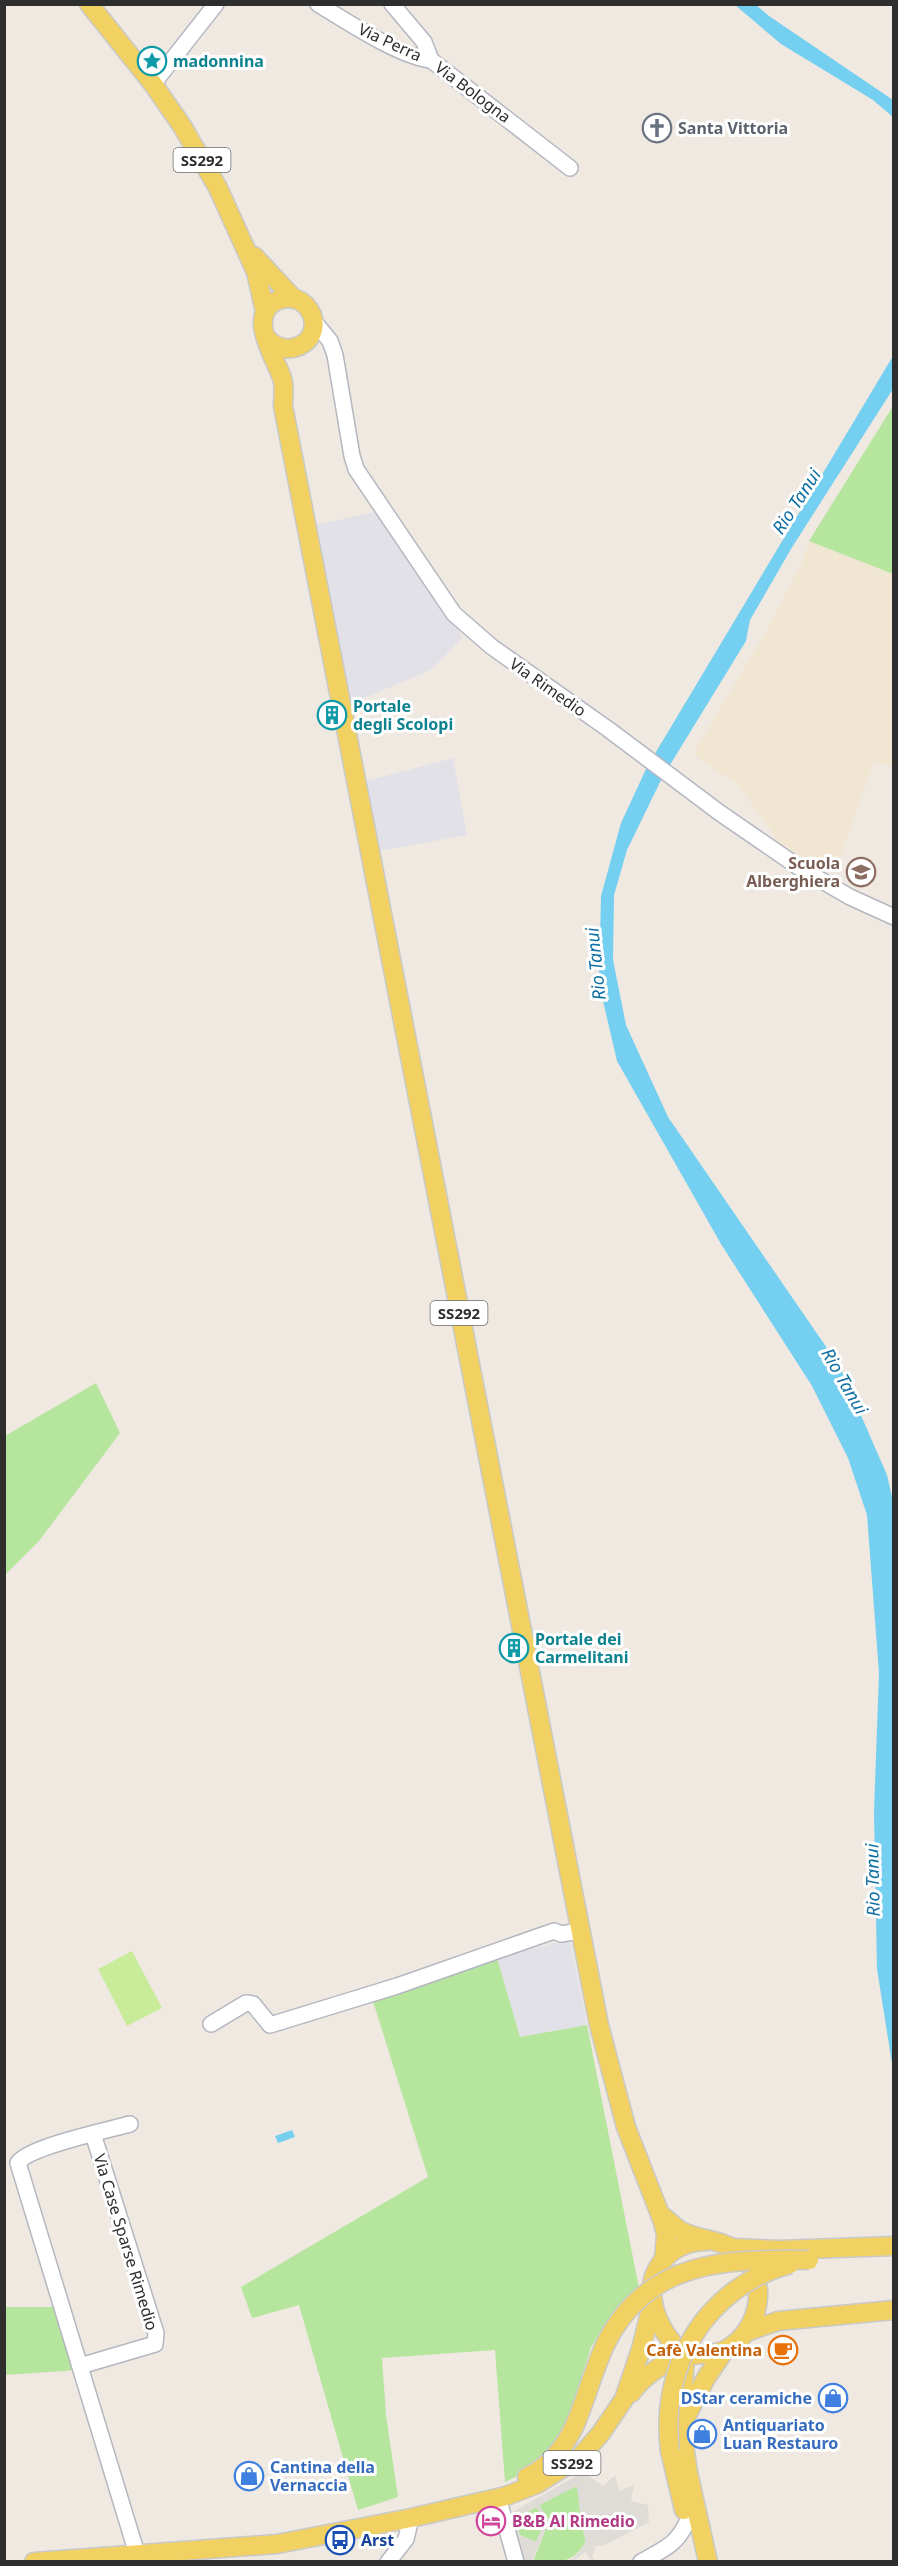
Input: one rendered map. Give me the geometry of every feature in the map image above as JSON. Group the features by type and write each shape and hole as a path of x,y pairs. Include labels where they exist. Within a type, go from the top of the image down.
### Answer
{"main road":[{"name":"SS292","path":"89,4 153,84 182,126 218,188 256,272 265,312 262,324 283,381 285,417 598,2025 626,2127 666,2235 664,2259 652,2279 653,2301 659,2325 685,2356"},
{"name":"SS292","path":"241,241 264,270 294,299 304,304 307,335 283,381"},
{"path":"265,312 277,300 294,299"},
{"path":"266,337 281,348 289,349 307,335"},
{"path":"660,2214 682,2231 734,2248 779,2250 894,2246"},
{"path":"664,2259 688,2243 714,2241"},
{"path":"734,2248 746,2260 757,2282 756,2311 746,2332"},
{"path":"477,2502 495,2489 526,2477 546,2465 559,2451 574,2427 612,2332 633,2307 660,2283 684,2272 716,2263 894,2258"},
{"path":"708,2562 677,2445 668,2424 670,2394 679,2363 696,2332 717,2306 735,2290 779,2267 809,2260"},
{"name":"SS292","path":"628,2396 653,2301"},
{"path":"677,2445 689,2409 716,2361 746,2332 778,2321 894,2310"},
{"name":"SS292","path":"34,2562 277,2544 411,2518 498,2498 537,2484 580,2457 644,2376 685,2356 725,2350"},
{"path":"685,2356 681,2424 677,2445 687,2522 698,2562"},
{"path":"628,2396 648,2383 663,2379 675,2383 683,2394"}],"street":[{"path":"153,84 216,4"},
{"name":"Via Perra","path":"318,4 392,46 421,59 431,60"},
{"name":"Via Bologna","path":"392,4 424,42 431,60 570,168"},
{"name":"Via Rimedio","path":"307,335 332,349 340,375 356,469 454,614 492,647 752,836 821,882 894,917"},
{"path":"211,2024 246,2003 253,2004 270,2025 397,1986 554,1931 561,1934 579,1931"},
{"name":"Via Case Sparse Rimedio","path":"130,2124 43,2148 22,2157 18,2163 137,2554"},
{"name":"Via Case Sparse Rimedio","path":"80,2366 155,2344 156,2333 93,2134"},
{"path":"498,2498 516,2562"},
{"path":"388,2562 406,2540 411,2518"},
{"path":"641,2562 674,2544 687,2522"}],"shaded area":[{"path":"375,512 413,570 463,637 431,670 345,706 315,525"},
{"path":"809,541 893,575 893,767 874,761 838,864 835,869 827,872 777,842 771,830 738,785 696,756 696,749 764,635 801,565"},
{"path":"453,758 467,835 375,852 363,782"},
{"path":"570,1939 587,2025 520,2037 497,1958"},
{"path":"583,2472 603,2486 615,2475 619,2491 634,2485 631,2501 648,2505 649,2522 605,2545 596,2546 592,2556 596,2562 592,2561 585,2552 573,2561 569,2561 579,2553 586,2542 581,2522 551,2525 546,2528 532,2561 523,2561 507,2515","holes":["577,2486 581,2519 550,2522 539,2505","536,2507 545,2522 536,2542 520,2535 514,2519"]}],"green space":[{"path":"893,406 893,574 809,541"},
{"path":"96,1383 120,1433 39,1541 5,1575 5,1436"},
{"path":"132,1951 162,2008 127,2026 98,1969"},
{"path":"497,1958 520,2037 587,2025 639,2288 614,2311 591,2347 572,2408 550,2454 526,2472 505,2482 495,2350 382,2358 386,2415 398,2497 358,2510 299,2305 252,2318 241,2287 428,2177 372,1998"},
{"path":"5,2307 58,2307 77,2370 5,2375"},
{"path":"577,2485 581,2519 550,2522 539,2505"},
{"path":"537,2507 545,2522 536,2542 520,2535 514,2519"},
{"path":"581,2522 586,2541 575,2555 557,2562 533,2562 546,2528"}],"water":[{"path":"735,5 756,5 893,100 893,117 873,100 781,44"},
{"name":"Rio Tanui","path":"893,356 893,389 791,549 750,620 746,641 662,778 627,850 614,895 613,960 626,1025 668,1117 840,1367 887,1475 894,1506 893,2070 877,1969 874,1812 879,1673 867,1515 848,1458 812,1386 721,1244 617,1061 599,984 601,896 621,823 647,767"},
{"path":"292,2130 295,2137 278,2143 275,2136"}],"place":[{"name":"madonnina","path":"152,61"},
{"name":"Santa Vittoria","path":"657,128"},
{"name":"Portale degli Scolopi","path":"332,715"},
{"name":"Scuola Alberghiera","path":"861,872"},
{"name":"Portale dei Carmelitani","path":"514,1648"},
{"name":"Cafè Valentina","path":"783,2350"},
{"name":"DStar ceramiche","path":"833,2398"},
{"name":"Antiquariato Luan Restauro","path":"702,2434"},
{"name":"Cantina della Vernaccia","path":"249,2476"},
{"name":"B&B Al Rimedio","path":"491,2521"},
{"name":"Arst","path":"340,2540"}]}
